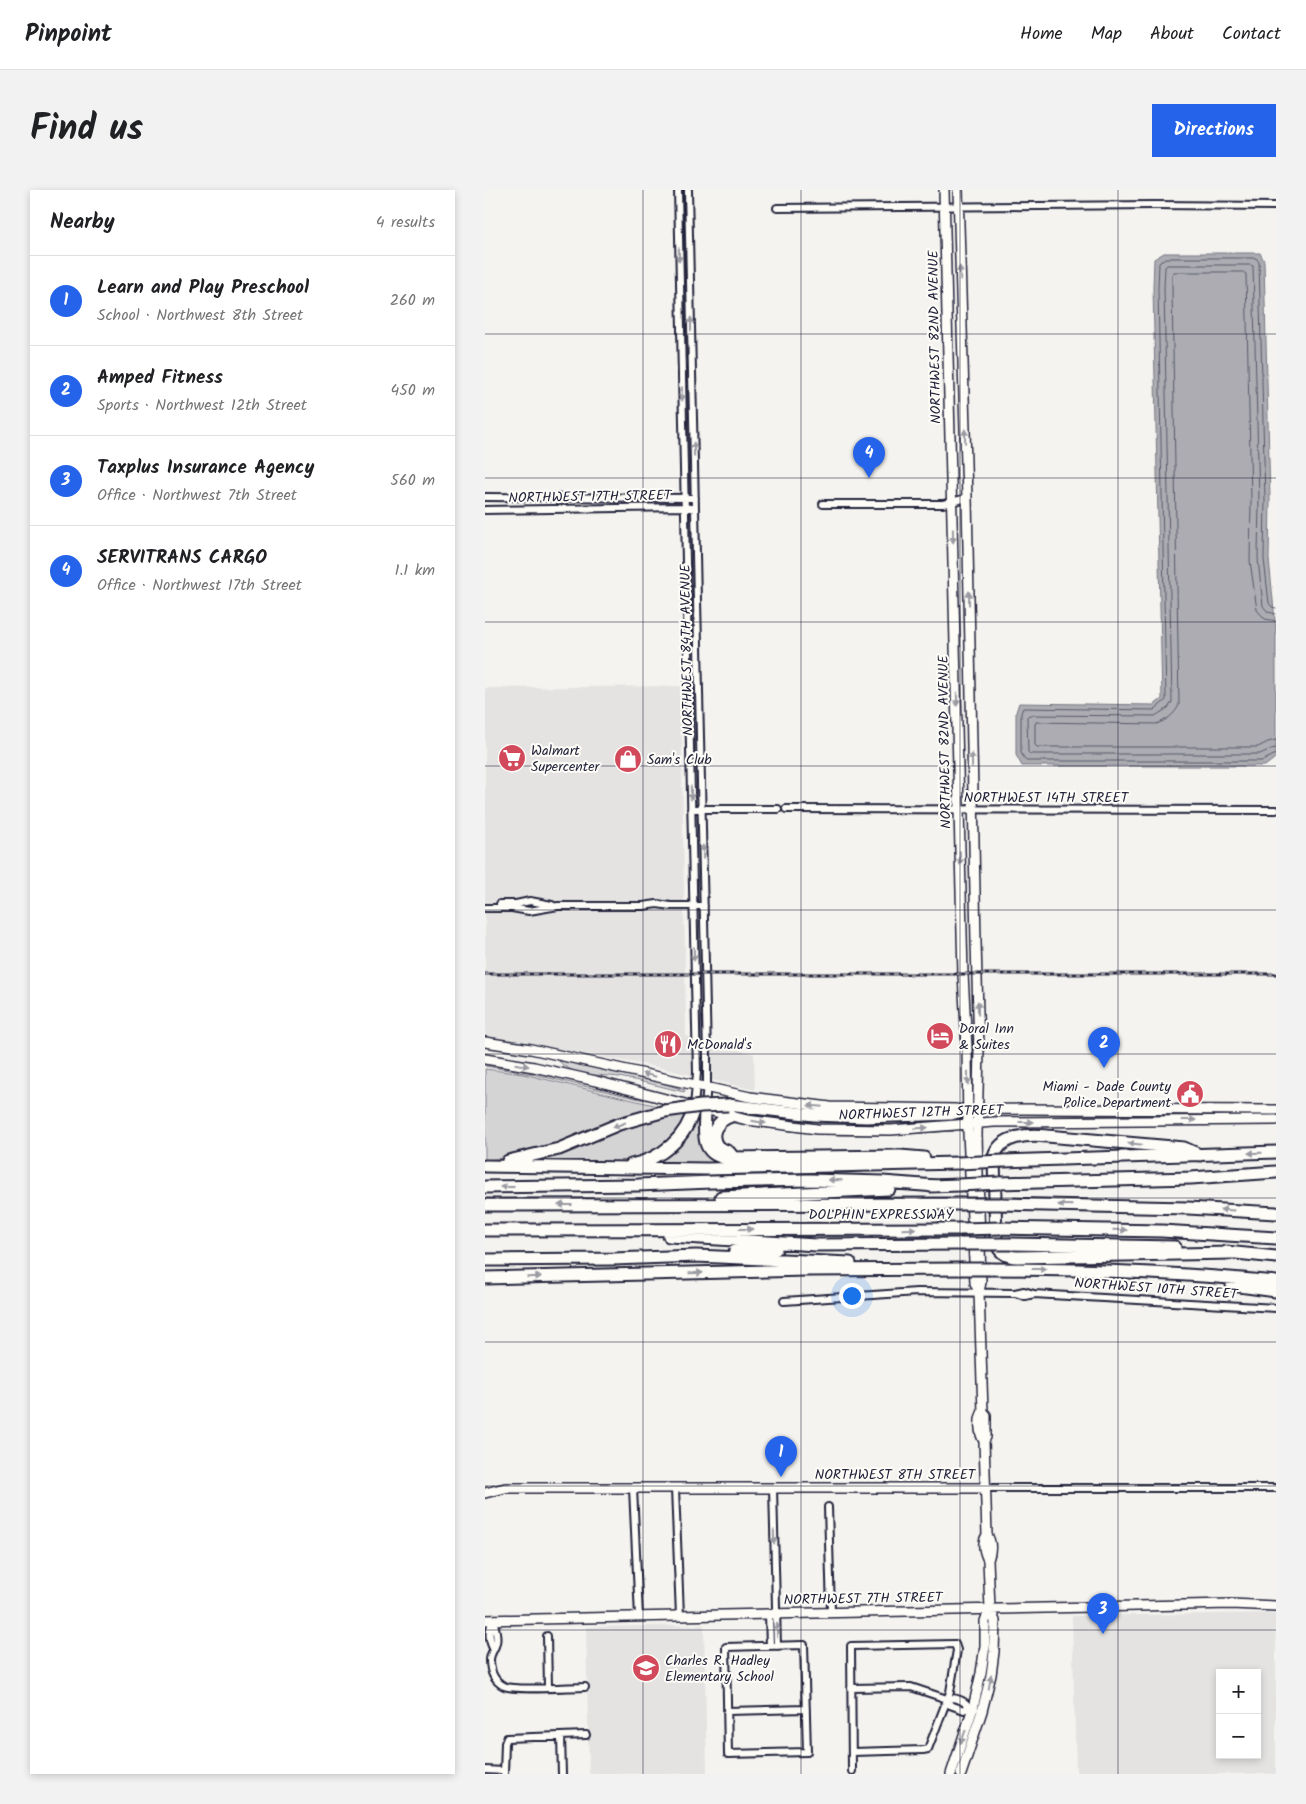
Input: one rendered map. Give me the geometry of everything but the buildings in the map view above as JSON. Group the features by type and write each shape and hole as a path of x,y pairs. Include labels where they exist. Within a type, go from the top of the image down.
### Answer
{"highway":[{"path":"485,1166 550,1152 619,1124 665,1111 701,1106 730,1111 866,1117 951,1114 973,1109"},
{"path":"700,1108 709,1151 717,1157 900,1156 958,1163"},
{"path":"607,1169 639,1164 661,1154 681,1135 692,1115 700,1108"},
{"path":"730,1111 719,1122 713,1136 718,1148 729,1152 734,1158"},
{"path":"1200,1155 1184,1148 1047,1136 1029,1135 1011,1139 999,1148 994,1157 996,1243 1004,1254 1017,1258 1232,1253"},
{"path":"485,1166 607,1169 745,1169 1276,1152"},
{"path":"565,1187 712,1174 745,1169"},
{"path":"614,1204 936,1186 1191,1178 1276,1172"},
{"path":"1191,1178 1276,1180"},
{"path":"485,1187 565,1187 810,1180 936,1186"},
{"name":"DOLPHIN EXPRESSWAY","path":"485,1205 1001,1204 1188,1208 1276,1213"},
{"name":"DOLPHIN EXPRESSWAY","path":"485,1230 1001,1228 1153,1231 1276,1238"},
{"path":"610,1230 689,1238 816,1245 1011,1244 1155,1246 1210,1249 1276,1257"},
{"path":"485,1260 696,1256 816,1245"},
{"path":"696,1256 826,1261 904,1268"},
{"path":"485,1278 904,1268 1052,1269 1193,1274 1276,1282"},
{"path":"1154,1273 1276,1291"}],"street":[{"name":"NORTHWEST 84TH AVENUE","path":"678,190 697,1085 700,1108"},
{"name":"NORTHWEST 84TH AVENUE","path":"688,190 707,1088 700,1108"},
{"name":"NORTHWEST 82ND AVENUE","path":"944,190 963,974 973,1109 981,1282 979,1292 983,1412 986,1415 986,1437 984,1441 985,1488 987,1535 990,1539 988,1560 989,1609 985,1621 981,1673 951,1774"},
{"name":"NORTHWEST 82ND AVENUE","path":"958,190 979,1049 973,1109"},
{"path":"777,208 1276,206"},
{"name":"NORTHWEST 17TH STREET","path":"485,497 695,498"},
{"path":"823,504 943,504 967,498"},
{"name":"NORTHWEST 17TH STREET","path":"485,510 685,507 695,509"},
{"path":"690,740 700,740"},
{"path":"691,810 778,809"},
{"name":"NORTHWEST 14TH STREET","path":"786,809 1276,810"},
{"path":"485,904 515,904 530,901 558,906"},
{"path":"485,908 511,908 529,911 558,906 643,906 657,904 704,906"},
{"name":"NORTHWEST 12TH STREET","path":"485,1042 553,1054 750,1097 815,1106 857,1108 1276,1110"},
{"path":"548,1071 553,1054"},
{"name":"NORTHWEST 12TH STREET","path":"485,1059 596,1081 700,1108 730,1111 796,1127 852,1130 994,1122 1276,1120"},
{"name":"NORTHWEST 10TH STREET","path":"784,1301 917,1292 1015,1293 1025,1290 1035,1294 1276,1308"},
{"name":"NORTHWEST 8TH STREET","path":"485,1493 511,1488 1276,1488"},
{"path":"633,1488 639,1617"},
{"path":"675,1488 680,1616"},
{"path":"773,1488 773,1646"},
{"path":"828,1506 831,1612"},
{"name":"NORTHWEST 7TH STREET","path":"1241,1604 1259,1600 1276,1600"},
{"path":"1266,1606 1276,1600"},
{"name":"NORTHWEST 7TH STREET","path":"489,1620 1241,1604 1276,1606"},
{"name":"NORTHWEST 82ND AVENUE","path":"961,1774 989,1688 994,1652 995,1621 989,1609"},
{"path":"489,1620 491,1673 496,1680 505,1686 514,1688 585,1687"},
{"path":"547,1636 548,1687"},
{"path":"852,1752 925,1750 929,1748 947,1699 957,1650 955,1644 851,1646 852,1752 853,1770"},
{"path":"805,1645 807,1752 728,1754 726,1647 773,1646 805,1645"},
{"path":"851,1688 911,1687 947,1699 954,1698 966,1703 971,1708 982,1711"},
{"path":"727,1711 806,1709"},
{"path":"485,1770 504,1773 505,1743 507,1738 586,1735"},
{"path":"561,1736 562,1774"}],"shaded area":[{"path":"681,686 686,1036 754,1054 755,1090 652,1066 485,1036 485,688"},
{"path":"558,1060 658,1082 685,1090 684,1092 619,1077 579,1072 564,1066"},
{"path":"485,1064 556,1077 644,1098 644,1100 536,1075 485,1066"},
{"path":"485,1069 523,1074 667,1108 554,1147 531,1153 485,1160"},
{"path":"679,1112 689,1116 683,1127 660,1151 629,1162 524,1162 620,1128"},
{"path":"694,1118 701,1119 700,1138 702,1149 715,1164 646,1165"},
{"path":"726,1122 782,1129 839,1134 954,1131 888,1135 840,1135 790,1131"},
{"path":"1276,1613 1276,1774 1076,1774 1072,1616"},
{"name":"Charles R. Hadley Elementary School","path":"704,1625 707,1774 589,1774 586,1627"}],"water":[{"path":"1164,253 1260,253 1264,261 1270,500 1269,559 1276,631 1276,756 1265,766 1022,766 1016,755 1016,712 1019,703 1154,705 1162,699 1153,288 1154,259"}],"railway":[{"path":"485,974 1276,974"}],"place":[{"name":"SERVITRANS CARGO","path":"869,478"},
{"name":"Walmart Supercenter","path":"512,758"},
{"name":"Sam's Club","path":"628,759"},
{"name":"Doral Inn & Suites","path":"940,1036"},
{"name":"McDonald's","path":"668,1044"},
{"name":"Amped Fitness","path":"1104,1068"},
{"name":"Miami - Dade County Police Department","path":"1190,1094"},
{"name":"Learn and Play Preschool","path":"781,1477"},
{"name":"Taxplus Insurance Agency","path":"1103,1634"},
{"name":"Charles R. Hadley Elementary School","path":"646,1668"}]}
